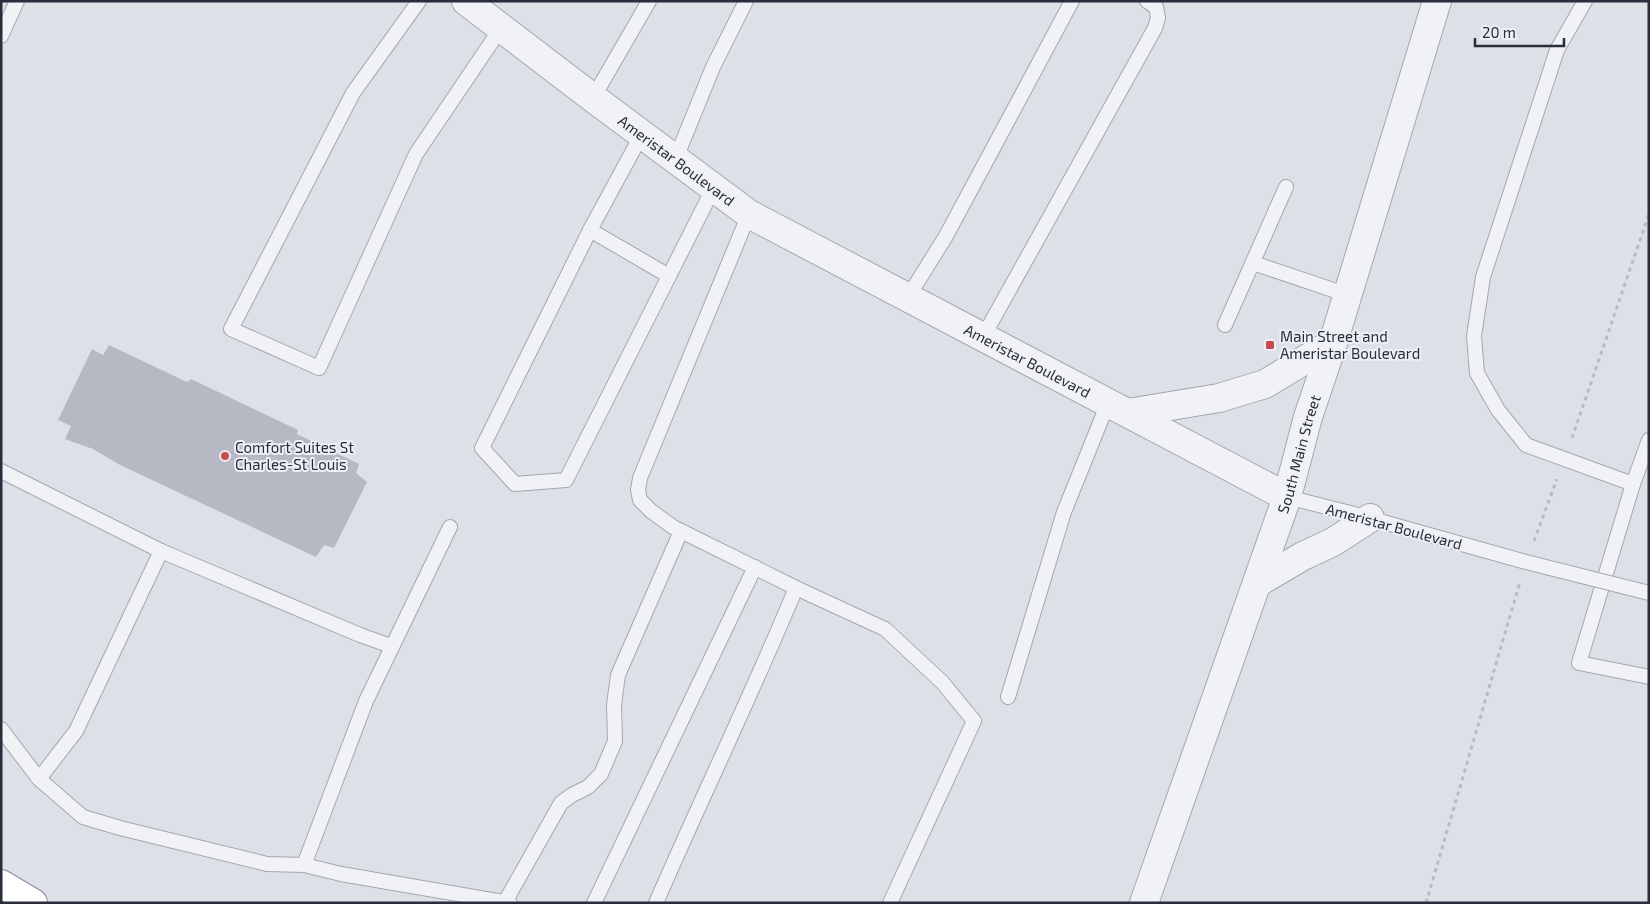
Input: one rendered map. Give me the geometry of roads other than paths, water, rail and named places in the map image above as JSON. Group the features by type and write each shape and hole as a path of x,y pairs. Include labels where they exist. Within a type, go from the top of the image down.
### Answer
{"highway":[{"path":"1,884 34,903"}],"street":[{"name":"Ameristar Boulevard","path":"466,1 750,214 1286,497"},
{"name":"South Main Street","path":"1144,903 1286,497 1308,417 1348,295 1437,1"},
{"path":"1118,408 1219,398 1265,384 1333,343"},
{"path":"1257,583 1303,556 1377,520"}],"lane":[{"path":"1,36 17,1"},
{"path":"419,1 353,92 231,328 319,368 416,154 501,28"},
{"path":"593,98 649,1"},
{"path":"676,158 713,67 746,1"},
{"path":"908,297 946,236 1072,1"},
{"path":"983,337 1155,28 1158,18 1156,8 1147,1"},
{"path":"1585,1 1557,50 1483,277 1474,336 1477,373 1498,410 1526,445 1633,484"},
{"path":"642,134 590,230 482,448 515,484 566,480 714,187"},
{"path":"1225,325 1286,187"},
{"path":"750,214 640,478 638,490 640,500 651,511 673,527 796,588 885,629 942,682 974,721 890,903"},
{"path":"590,230 669,276"},
{"path":"1252,263 1348,295"},
{"path":"1008,697 1064,512 1118,408"},
{"path":"1649,440 1633,484 1579,663 1649,677"},
{"path":"1,471 161,551 360,635 391,646"},
{"name":"Ameristar Boulevard","path":"1286,497 1649,593"},
{"path":"304,866 351,737 391,646 450,527"},
{"path":"1,728 39,779 84,816 120,828 267,864 304,866 508,902 560,804 588,786 601,774 615,741 614,705 618,675 681,531"},
{"path":"39,779 76,731 161,551"},
{"path":"594,903 756,567"},
{"path":"656,903 697,809 764,666 796,588"}],"place":[{"name":"Main Street and Ameristar Boulevard","path":"1270,345"},
{"name":"Comfort Suites St Charles-St Louis","path":"225,456"}]}
